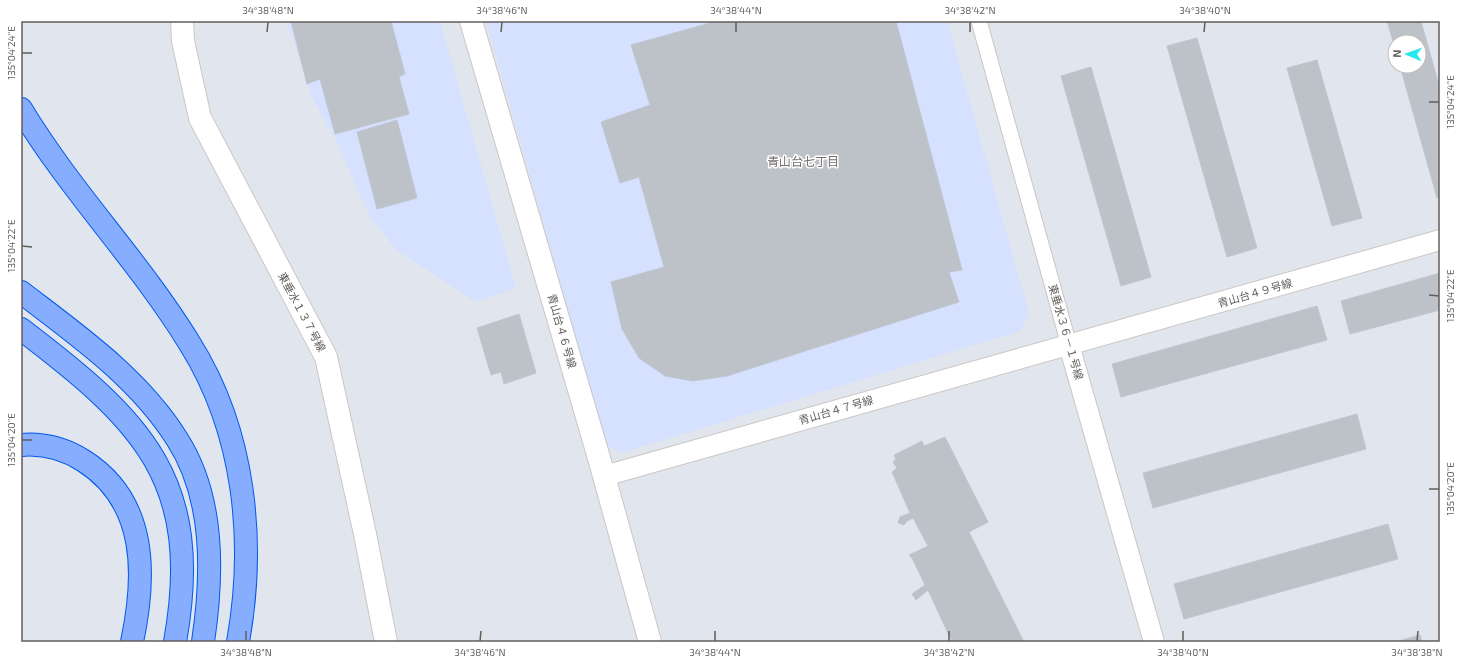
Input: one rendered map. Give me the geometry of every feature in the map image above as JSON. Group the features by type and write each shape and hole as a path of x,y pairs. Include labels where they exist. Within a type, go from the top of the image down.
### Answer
{"highway":[{"path":"21,109 69,180 162,303 191,345 214,387 229,428 239,473 246,521 246,568 243,618 238,642"},
{"path":"21,292 74,332 109,362 138,390 161,416 178,440 192,470 202,501 208,535 209,580 207,615 203,642"},
{"path":"21,329 66,363 96,389 130,424 151,452 167,481 176,510 181,543 183,577 180,612 175,642"},
{"path":"21,445 31,444 55,447 77,456 97,470 114,487 128,510 136,533 140,560 138,613 132,642"}],"street":[{"name":"東垂水１３７号線","path":"182,21 183,40 200,118 326,357 386,642"},
{"name":"青山台４６号線","path":"471,21 604,476 650,642"},
{"name":"東垂水３６－１号線","path":"980,21 1069,345 1154,642"},
{"name":"青山台４９号線","path":"1069,345 1440,240"},
{"name":"青山台４７号線","path":"604,476 1069,345"}],"shaded area":[{"path":"287,21 440,21 516,288 476,302 396,250 369,215 337,142 312,97"},
{"path":"486,21 947,21 1029,313 1020,331 621,453 606,445"}],"building":[{"path":"291,21 391,21 405,74 399,77 409,114 335,134 320,79 307,84"},
{"path":"717,21 896,21 962,270 949,272 959,302 727,376 693,381 665,376 639,358 622,329 611,282 664,267 639,177 620,183 601,122 650,105 631,45"},
{"path":"1387,21 1421,21 1425,34 1391,34"},
{"path":"1197,38 1257,248 1227,257 1167,46"},
{"path":"1427,42 1440,89 1440,197 1437,198 1402,74 1427,74"},
{"path":"1317,60 1362,218 1332,226 1287,68"},
{"path":"1091,67 1151,277 1121,286 1061,76"},
{"path":"397,120 417,198 377,209 357,132"},
{"path":"1440,273 1440,310 1350,334 1341,301"},
{"path":"1317,306 1327,340 1121,397 1112,364"},
{"path":"519,314 536,373 504,384 501,372 491,375 477,328"},
{"path":"1357,414 1366,449 1153,508 1143,473"},
{"path":"945,437 988,522 969,532 1024,642 952,642 928,590 916,600 912,594 925,585 912,558 909,555 928,546 913,518 907,521 904,525 898,523 900,517 910,513 892,472 897,468 893,462 896,459 894,455 922,441 924,446"},
{"path":"1388,524 1398,559 1184,619 1174,584"},
{"path":"1420,635 1422,642 1395,642"}],"district":[{"name":"青山台七丁目","path":"803,162"}]}
